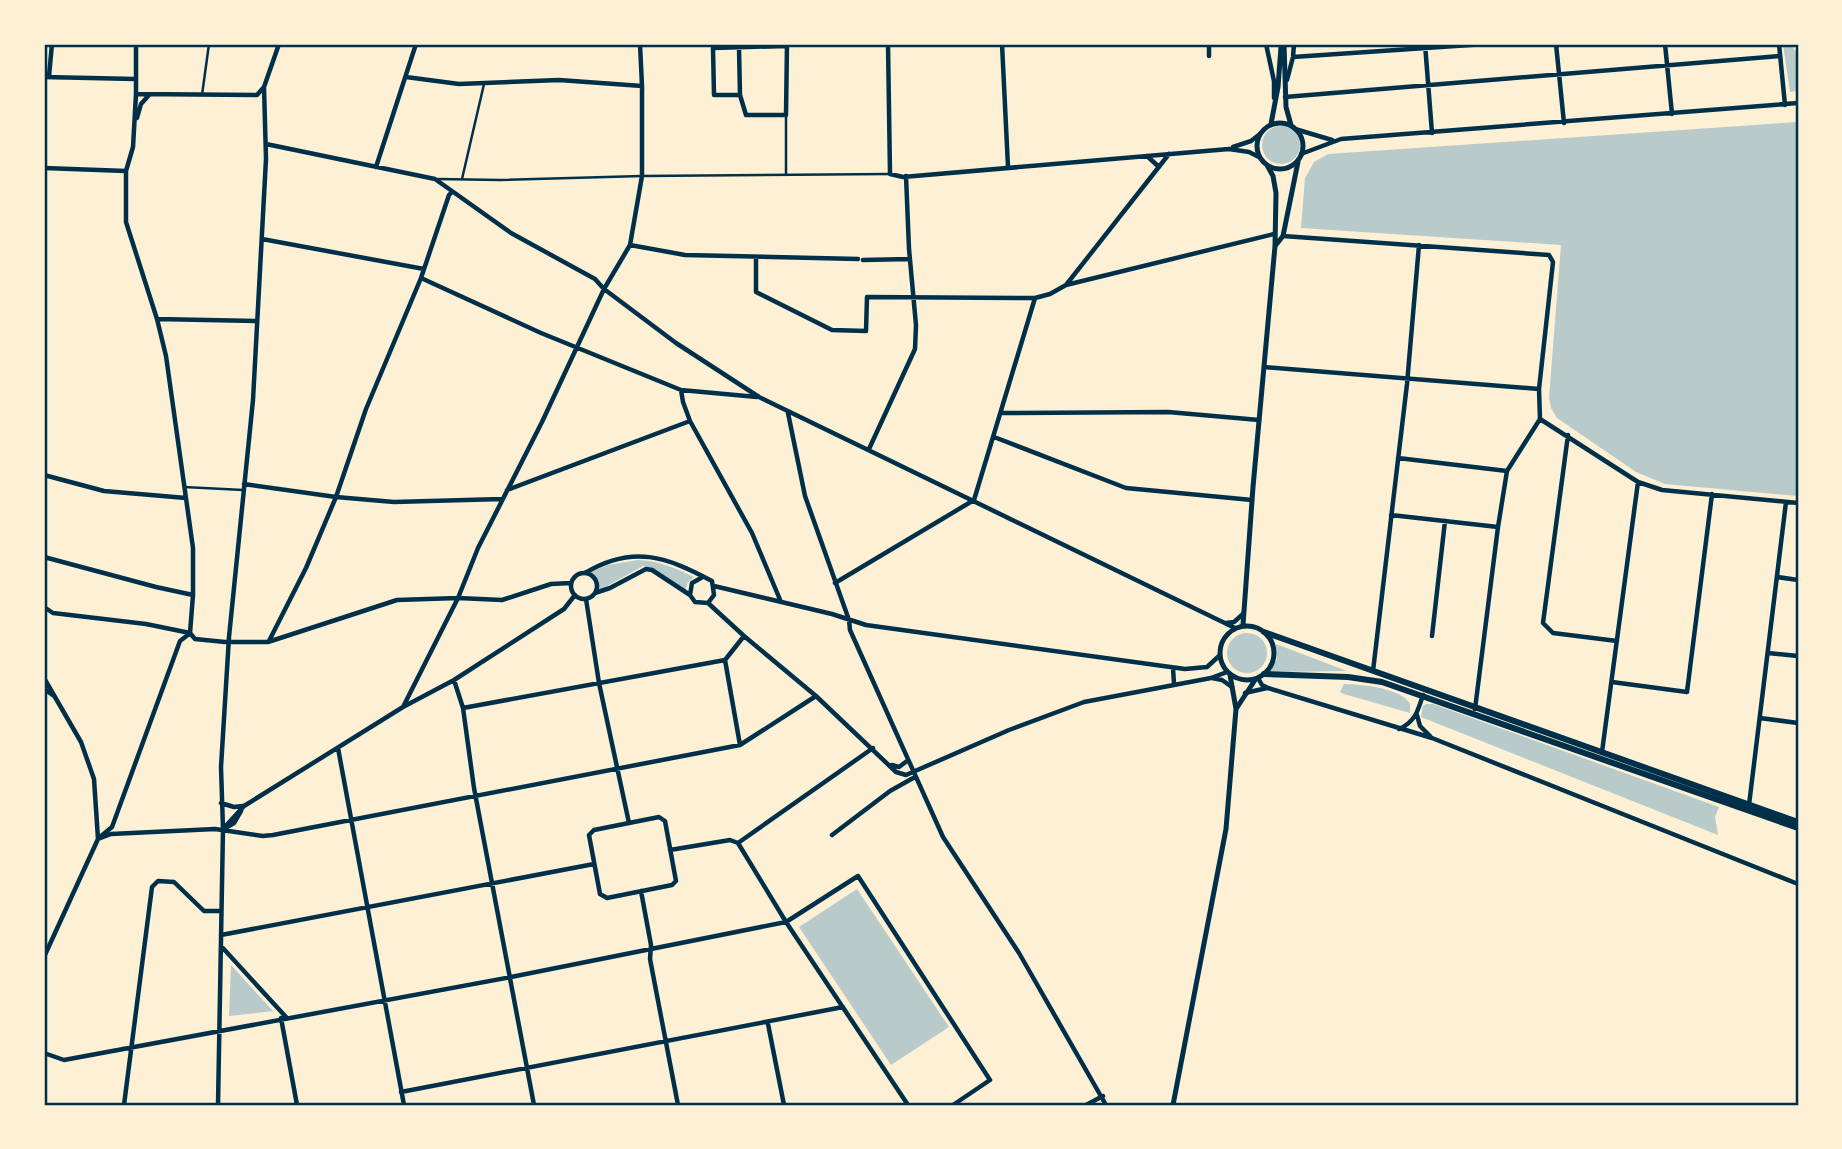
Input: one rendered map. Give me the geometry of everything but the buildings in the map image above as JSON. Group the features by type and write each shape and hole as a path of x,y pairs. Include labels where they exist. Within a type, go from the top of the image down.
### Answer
{"main road":[{"path":"1244,625 1252,500 1275,246 1276,193 1272,176 1259,157 1257,149 1259,134 1271,124 1281,87 1282,44"},
{"path":"1275,246 1283,236 1290,189 1302,140 1293,127 1281,87"},
{"path":"1271,124 1285,123 1293,127"},
{"path":"1267,165 1281,169 1288,167 1300,156"},
{"path":"1173,1105 1226,829 1236,709 1229,673 1219,656 1222,641 1235,628 1254,626 1423,693"},
{"path":"1236,709 1244,694 1273,661 1270,638 1264,632"},
{"path":"1229,673 1244,680 1259,677 1365,678 1423,693 1798,828"},
{"path":"1475,711 1602,752 1798,822"}],"street":[{"path":"52,44 46,76 135,79"},
{"path":"136,44 135,123 133,147 126,171 126,222 157,319 168,367 192,548 193,595 190,633"},
{"path":"202,94 209,44"},
{"path":"258,95 264,87 279,44"},
{"path":"376,167 416,44"},
{"path":"403,707 458,598 478,548 542,422 604,289 630,245 642,176 640,44"},
{"path":"888,44 890,174"},
{"path":"1002,44 1008,167"},
{"path":"1209,44 1209,56"},
{"path":"1266,44 1274,81 1274,116"},
{"path":"1281,87 1293,57 1294,44"},
{"path":"1293,57 1409,47 1485,44"},
{"path":"1556,44 1564,123"},
{"path":"1665,44 1672,114"},
{"path":"1779,44 1785,105"},
{"path":"740,95 714,95 713,48 787,45 786,174"},
{"path":"1425,46 1432,133"},
{"path":"739,48 740,95 746,115 786,114"},
{"path":"1286,97 1780,56"},
{"path":"406,77 459,84 559,80 642,86"},
{"path":"462,179 485,84"},
{"path":"218,1105 223,829 220,803 229,642 252,414 266,144 264,87"},
{"path":"136,91 149,95 258,95 264,101"},
{"path":"135,123 141,104 149,95"},
{"path":"1300,156 1333,140 1798,103"},
{"path":"1293,127 1333,140"},
{"path":"1229,149 1251,141 1259,134"},
{"path":"266,144 435,179 786,174 906,176 1229,149 1249,152 1259,157"},
{"path":"1066,285 1169,154"},
{"path":"1147,156 1159,167"},
{"path":"44,168 126,171"},
{"path":"869,449 915,349 906,176"},
{"path":"435,179 510,233 595,279 604,289 676,343 759,397 1235,628"},
{"path":"268,642 306,568 336,497 366,409 421,278 452,192"},
{"path":"756,257 757,292 832,330 866,331 867,297 1035,298 1050,294 1066,285 1274,233"},
{"path":"1283,236 1549,255 1553,262 1539,389 1540,419 1507,471 1475,711"},
{"path":"262,239 424,269"},
{"path":"630,245 685,255 909,259"},
{"path":"1373,671 1407,377 1419,245"},
{"path":"421,278 681,390 759,397"},
{"path":"835,583 974,500 1035,298"},
{"path":"157,319 257,321"},
{"path":"1264,367 1539,389"},
{"path":"681,390 682,402 690,421 752,533 781,601"},
{"path":"787,412 805,496 850,629 907,761 943,837 1019,953 1106,1105"},
{"path":"1002,413 1168,412 1259,420"},
{"path":"790,426 799,418"},
{"path":"1540,419 1638,482 1662,490 1798,503"},
{"path":"507,490 690,421"},
{"path":"1568,435 1543,623 1553,633 1617,641"},
{"path":"994,437 1126,488 1252,500"},
{"path":"1398,458 1507,471"},
{"path":"44,475 104,491 186,498"},
{"path":"1602,752 1638,482"},
{"path":"184,487 244,487 413,503 502,499"},
{"path":"1612,682 1687,692 1712,494"},
{"path":"1749,805 1786,502"},
{"path":"1391,514 1498,527"},
{"path":"1432,636 1445,521"},
{"path":"44,607 53,613 146,624 190,633 195,639 268,642 397,600 502,600 551,584 571,583 578,575 602,563 650,556 677,564 713,584 866,625 1194,670 1207,667 1219,656"},
{"path":"44,557 193,595"},
{"path":"223,829 244,806 403,707 454,680 564,609 641,571 652,570 695,601 708,603 816,696 899,774 914,775"},
{"path":"585,573 595,580 595,593"},
{"path":"690,595 692,583 702,577"},
{"path":"1777,577 1798,580"},
{"path":"571,583 575,595 584,599"},
{"path":"708,603 714,595 713,584"},
{"path":"564,609 575,595"},
{"path":"584,599 629,822"},
{"path":"832,614 841,610 843,604"},
{"path":"1226,623 1234,622 1243,614"},
{"path":"44,957 98,839 112,827 180,640 190,633"},
{"path":"463,708 725,660 744,636"},
{"path":"1768,653 1798,656"},
{"path":"725,660 740,746"},
{"path":"1173,668 1174,684"},
{"path":"832,835 914,775 1009,730 1084,702 1229,673"},
{"path":"1259,677 1262,685 1268,688 1432,738 1798,884"},
{"path":"44,678 81,742 94,779 98,839"},
{"path":"1211,678 1222,680 1233,688"},
{"path":"454,680 463,708 476,797 534,1105"},
{"path":"1244,694 1268,688"},
{"path":"44,689 55,696"},
{"path":"1399,729 1409,724 1417,714 1423,693"},
{"path":"98,839 111,834 223,829 262,836 740,746 816,696"},
{"path":"1417,714 1420,726 1432,738"},
{"path":"1760,718 1798,723"},
{"path":"338,748 404,1105"},
{"path":"738,843 873,748"},
{"path":"888,763 899,767 907,761"},
{"path":"220,803 234,807 244,806"},
{"path":"659,817 665,821 670,850 676,881 672,885 607,898 600,894 589,835 594,830 659,817"},
{"path":"670,850 730,840 738,843 786,922 908,1105"},
{"path":"221,935 594,864"},
{"path":"44,1053 64,1060 132,1048 786,922 858,876 990,1080 953,1105"},
{"path":"124,1105 152,887 158,881 174,882 204,911 221,911"},
{"path":"641,891 678,1105"},
{"path":"221,946 284,1018 297,1105"},
{"path":"401,1092 843,1007"},
{"path":"768,1023 784,1105"},
{"path":"1086,1105 1102,1096"}],"shaded area":[{"path":"1783,44 1790,44 1798,54 1798,91 1790,92"},
{"path":"1798,122 1798,496 1665,484 1636,472 1557,418 1549,398 1561,245 1301,228 1305,178 1314,162 1328,154"},
{"path":"1281,126 1294,132 1300,145 1294,158 1281,164 1268,158 1262,145 1268,132"},
{"path":"638,560 660,563 694,577 688,582 685,591 656,570 643,566 598,591 599,581 591,572 608,565"},
{"path":"1247,633 1255,634 1261,639 1266,645 1266,661 1261,667 1255,672 1247,673 1239,672 1233,667 1228,661 1227,653 1228,645 1233,639 1239,634"},
{"path":"1276,644 1347,671 1270,672 1277,659"},
{"path":"1344,684 1380,688 1399,694 1410,704 1410,713 1344,694 1340,692"},
{"path":"1426,704 1433,704 1719,807 1715,817 1718,835 1421,717"},
{"path":"857,889 949,1027 891,1065 799,927"},
{"path":"231,965 273,1011 229,1016"}]}
